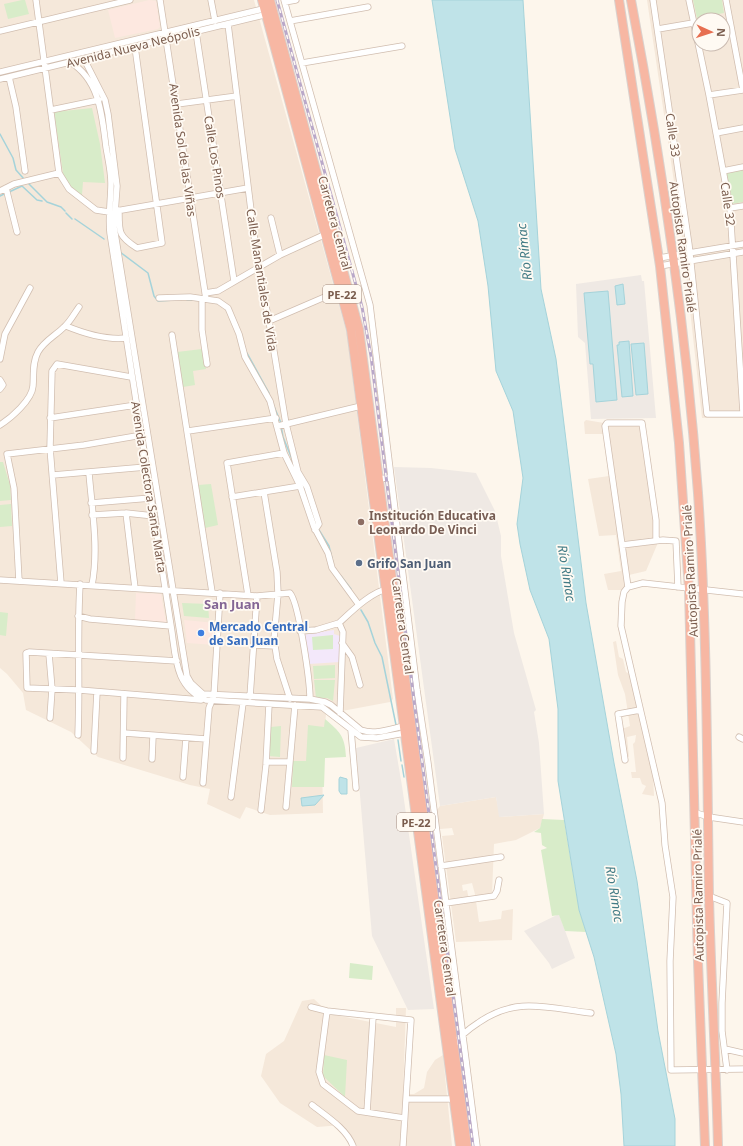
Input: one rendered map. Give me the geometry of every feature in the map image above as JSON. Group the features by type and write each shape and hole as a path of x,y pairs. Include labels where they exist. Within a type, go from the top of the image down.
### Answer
{"highway":[{"name":"Carretera Central","path":"262,0 269,9 359,329 387,534 390,589 404,729 421,828 454,1045 467,1146"},
{"name":"Autopista Ramiro Prialé","path":"619,0 659,262 679,435 689,589 705,1146"},
{"name":"Autopista Ramiro Prialé","path":"631,0 653,117 674,260 688,380 703,591 709,817 709,896 718,1146"},
{"name":"Carretera Central","path":"269,9 351,330 361,406 390,589 421,828 447,1054 460,1146"}],"street":[{"path":"36,0 59,173 69,189 96,210 114,211 248,188"},
{"path":"0,32 130,0"},
{"name":"Avenida Sol de las Viñas","path":"162,0 204,297 202,335 207,364"},
{"path":"211,0 215,21"},
{"path":"296,0 285,1 370,305 477,1146"},
{"name":"Calle 33","path":"653,0 690,254 707,414 743,413"},
{"name":"Calle 32","path":"689,0 691,12"},
{"path":"710,95 743,90 726,0"},
{"path":"290,20 368,7"},
{"name":"Avenida Nueva Neópolis","path":"0,79 135,47 215,21 269,9"},
{"name":"Avenida Nueva Neópolis","path":"0,72 166,36 196,32 228,24 269,9"},
{"path":"658,29 691,23"},
{"name":"Calle Manantiales de Vida","path":"228,24 258,268 269,321 286,424 298,472 307,487 319,524 315,530"},
{"name":"Calle Los Pinos","path":"196,32 234,281"},
{"path":"302,63 402,46"},
{"path":"114,211 120,233 126,241 136,248 161,244 163,241 135,47"},
{"name":"Calle 32","path":"700,52 710,95 730,208 743,413"},
{"name":"Avenida Colectora Santa Marta","path":"84,59 105,100 108,114 117,186 110,233 131,377 142,435 171,626 181,679 186,688 192,693 209,701 322,707 361,737 370,739 404,729"},
{"name":"Avenida Colectora Santa Marta","path":"70,62 82,72 93,87 98,100 111,180 114,227 188,676 198,690 203,694 310,699 325,702 361,730 367,732 404,729"},
{"path":"9,77 16,107 25,171"},
{"path":"177,104 237,96"},
{"path":"51,110 98,100"},
{"path":"716,133 743,128"},
{"path":"723,171 743,167"},
{"path":"16,232 3,189 14,184 59,173"},
{"path":"730,208 743,206"},
{"path":"271,218 280,255"},
{"path":"204,297 280,255 326,234"},
{"path":"674,260 690,254 743,244"},
{"path":"659,262 674,260 690,261 743,252"},
{"path":"0,359 5,334 30,288"},
{"path":"269,321 341,290"},
{"path":"159,298 204,297 218,301 228,308 239,334 246,357 262,384 276,418 284,453 300,486 315,530 328,553 332,568 359,605"},
{"path":"0,425 10,419 31,393 36,354 42,345 66,326 79,307"},
{"path":"66,326 77,331 118,339 126,338"},
{"path":"172,335 212,592"},
{"path":"61,583 50,448 52,370 57,364 131,377"},
{"path":"0,380 2,385 0,389"},
{"path":"50,418 136,405"},
{"path":"278,426 361,406"},
{"path":"188,431 276,418"},
{"path":"628,587 605,426 607,423 642,423 656,520 656,540"},
{"path":"20,581 14,488 6,456 9,452 84,445 142,435"},
{"path":"248,595 227,463 284,453"},
{"path":"53,475 146,467"},
{"path":"89,473 95,572 92,585"},
{"path":"380,479 391,478"},
{"path":"232,497 300,486"},
{"path":"264,492 277,572 278,594 275,646 277,659 290,699"},
{"path":"91,503 151,498"},
{"path":"92,515 126,513 154,516"},
{"path":"126,513 135,588"},
{"path":"387,534 398,533"},
{"path":"622,545 656,540 676,541 678,588"},
{"path":"0,580 257,596 290,593 293,597 310,680 310,699"},
{"path":"78,735 78,616 80,584"},
{"path":"743,594 643,584 628,587 624,592 622,602 621,626 640,710 649,741 662,803 665,845 673,897 670,961 672,1071 743,1069"},
{"path":"300,631 316,630 339,623 359,605 390,589"},
{"path":"203,783 209,701 214,695 220,593"},
{"path":"250,697 257,596"},
{"path":"78,616 171,626"},
{"path":"339,623 343,632 340,713"},
{"path":"342,643 352,657 360,685"},
{"path":"254,645 275,646"},
{"path":"177,661 29,652 26,653 26,676 28,688 79,690 209,701"},
{"path":"49,654 52,689 50,718"},
{"path":"94,751 97,692"},
{"path":"123,758 124,694"},
{"path":"231,797 243,703"},
{"path":"261,810 267,762 269,704"},
{"path":"286,807 295,705"},
{"path":"625,760 618,714 640,710"},
{"path":"351,730 356,788"},
{"path":"124,734 206,739"},
{"path":"152,759 153,736"},
{"path":"183,777 186,738"},
{"path":"267,762 289,762"},
{"path":"696,813 709,817 743,822"},
{"path":"441,866 501,857"},
{"path":"446,904 494,896 497,891 498,880"},
{"path":"709,896 727,903 722,1003 727,1070"},
{"path":"447,1054 462,1034 490,1015 515,1006 534,1006 591,1013"},
{"path":"311,1007 328,1011 373,1017 411,1020 403,1146"},
{"path":"328,1011 319,1072 323,1084 345,1103 358,1111 404,1118"},
{"path":"367,1112 373,1017"},
{"path":"725,1049 743,1053"},
{"path":"406,1098 454,1098"},
{"path":"312,1105 332,1120 353,1146"}],"shaded area":[{"path":"0,0 254,0 347,334 393,699 390,702 326,714 322,760 323,813 270,815 246,807 240,819 207,804 210,789 190,785 98,757 71,732 26,710 23,693 0,668"},
{"path":"149,0 156,1 160,27 158,29 115,38 108,10"},
{"path":"647,0 743,0 743,418 702,418 681,229"},
{"path":"641,275 642,281 644,281 656,418 591,419 585,343 578,337 576,284"},
{"path":"586,420 616,425 637,422 641,429 657,545 646,571 629,575 628,590 608,590 604,574 621,571 616,535 599,536 588,479 609,476 604,434 585,434 584,422"},
{"path":"394,467 431,468 476,473 495,511 501,536 501,556 514,633 536,710 534,712 539,743 544,814 499,817 496,797 440,806"},
{"path":"136,593 161,594 166,622 135,621"},
{"name":"Mercado Central de San Juan","path":"184,620 216,623 215,645 187,643"},
{"path":"334,630 334,634 340,636 340,662 309,664 303,635"},
{"path":"616,641 619,657 623,659 626,672 629,674 643,724 646,748 653,774 654,796 642,794 646,786 642,784 640,778 632,778 631,772 636,772 633,744 635,742 636,735 627,737 629,757 624,756 622,729 630,726 625,694 618,675 613,642"},
{"path":"394,739 434,1009 408,1010 372,936 356,748"},
{"path":"496,797 500,817 544,814 540,828 516,840 494,844 492,894 476,898 472,883 462,885 463,891 467,890 469,900 476,901 479,922 501,919 502,911 513,909 512,940 456,942 442,836 454,835 452,828 440,829 437,810 440,806"},
{"path":"559,914 575,958 552,969 524,931"},
{"path":"314,999 330,1014 396,1027 396,1008 406,1008 403,1094 414,1094 424,1088 427,1072 435,1060 443,1055 452,1146 357,1146 342,1125 317,1127 280,1103 261,1076 266,1054 284,1041 302,1001"}],"green space":[{"path":"25,0 29,14 8,19 4,4"},
{"path":"693,0 722,0 724,12 696,12"},
{"path":"92,108 100,144 105,183 83,182 82,195 77,196 68,186 63,173 54,112"},
{"path":"743,169 743,202 731,204 726,172"},
{"path":"202,349 206,369 193,371 195,385 183,387 177,352"},
{"path":"0,462 3,462 10,485 11,500 0,501"},
{"path":"211,484 218,525 205,528 198,485"},
{"path":"11,504 12,526 0,527 0,505"},
{"path":"182,603 208,604 209,618 184,616"},
{"path":"0,612 8,613 6,636 0,635"},
{"path":"333,635 333,649 313,650 312,637"},
{"path":"335,665 335,678 314,679 313,666"},
{"path":"314,680 335,680 333,701 327,698 316,698"},
{"path":"325,719 341,735 346,757 325,758 324,787 292,787 293,761 306,761 308,725 324,727"},
{"path":"281,726 280,757 269,756 271,727"},
{"path":"542,819 564,820 579,910 586,932 565,931 559,915 552,916 541,850 547,848 542,845 541,833 534,832 540,828"},
{"path":"350,963 373,966 372,980 349,978"},
{"path":"324,1055 347,1060 345,1097 323,1076"}],"water":[{"name":"Río Rímac","path":"432,0 523,0 541,289 556,359 586,603 614,763 637,881 658,1031 675,1119 675,1146 624,1146 621,1094 616,1054 594,957 579,910 558,781 558,709 549,639 530,590 520,544 517,524 523,478 513,411 496,371 488,286 478,221 455,149"},
{"path":"623,284 625,304 617,305 615,286"},
{"path":"608,291 617,400 596,402 593,364 590,364 584,293"},
{"path":"629,341 633,396 622,397 617,345 619,345 619,342"},
{"path":"644,343 648,394 636,395 631,344"},
{"path":"340,777 347,779 347,794 341,794 339,791"},
{"path":"324,795 315,805 302,806 301,798"}],"waterway":[{"path":"0,134 13,158 16,170 24,179"},
{"path":"28,183 47,202 61,207 65,211"},
{"path":"9,192 22,186 37,200 42,201"},
{"path":"0,196 4,194"},
{"path":"66,213 72,219"},
{"path":"75,219 104,239"},
{"path":"120,252 148,273 154,296 158,301 175,300"},
{"path":"187,300 195,300"},
{"path":"247,353 269,393"},
{"path":"273,404 281,423"},
{"path":"281,426 283,437 294,464"},
{"path":"319,530 329,546 333,563"},
{"path":"341,576 351,589"},
{"path":"361,610 368,622 375,643 382,657 396,725"},
{"path":"398,740 401,761"},
{"path":"402,765 404,777"}],"railway":[{"path":"277,0 362,307 371,356 415,708 473,1146"}],"place":[{"name":"Institución Educativa Leonardo De Vinci","path":"361,522"},
{"name":"Grifo San Juan","path":"359,563"},
{"name":"Mercado Central de San Juan","path":"201,633"}],"district":[{"name":"San Juan","path":"232,604"}]}
